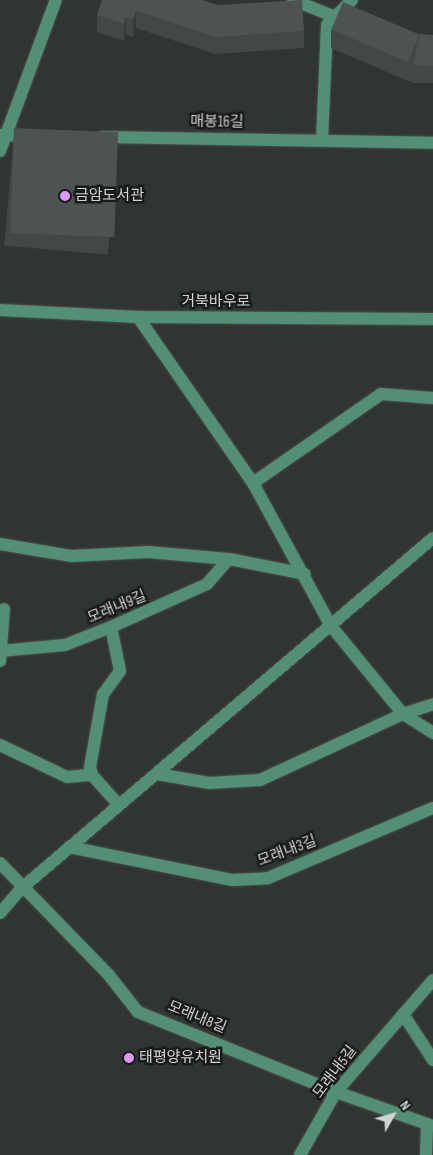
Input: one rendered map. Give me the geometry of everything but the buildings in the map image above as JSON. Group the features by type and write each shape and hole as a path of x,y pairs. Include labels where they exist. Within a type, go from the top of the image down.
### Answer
{"street":[{"path":"0,151 2,135 56,0"},
{"path":"294,0 333,16"},
{"path":"322,140 324,39 327,26 333,16 352,0"},
{"path":"2,135 43,136"},
{"name":"매봉16길","path":"93,136 433,143"},
{"name":"거북바우로","path":"0,310 138,317 433,319"},
{"path":"138,317 253,483 305,574 330,626 403,714 433,733"},
{"path":"253,483 346,416 381,394 433,398"},
{"path":"0,913 23,887 433,538"},
{"path":"0,544 72,556 148,552 229,559 305,574"},
{"name":"모래내9길","path":"4,609 1,654 65,645 111,627 207,584 229,559"},
{"path":"111,627 120,672 103,694 95,722 90,767 92,775 119,805"},
{"path":"157,774 208,783 260,780 403,714 433,704"},
{"path":"0,745 67,777 92,775"},
{"name":"모래내3길","path":"69,848 233,880 268,878 421,815 433,808"},
{"name":"모래내8길","path":"0,863 108,974 138,1012 336,1092 430,1125"},
{"name":"모래내5길","path":"300,1155 336,1092 433,980"},
{"path":"403,1014 433,1060"},
{"path":"426,1155 430,1125"}],"place":[{"name":"금암도서관","path":"65,196"},
{"name":"태평양유치원","path":"129,1058"}]}
